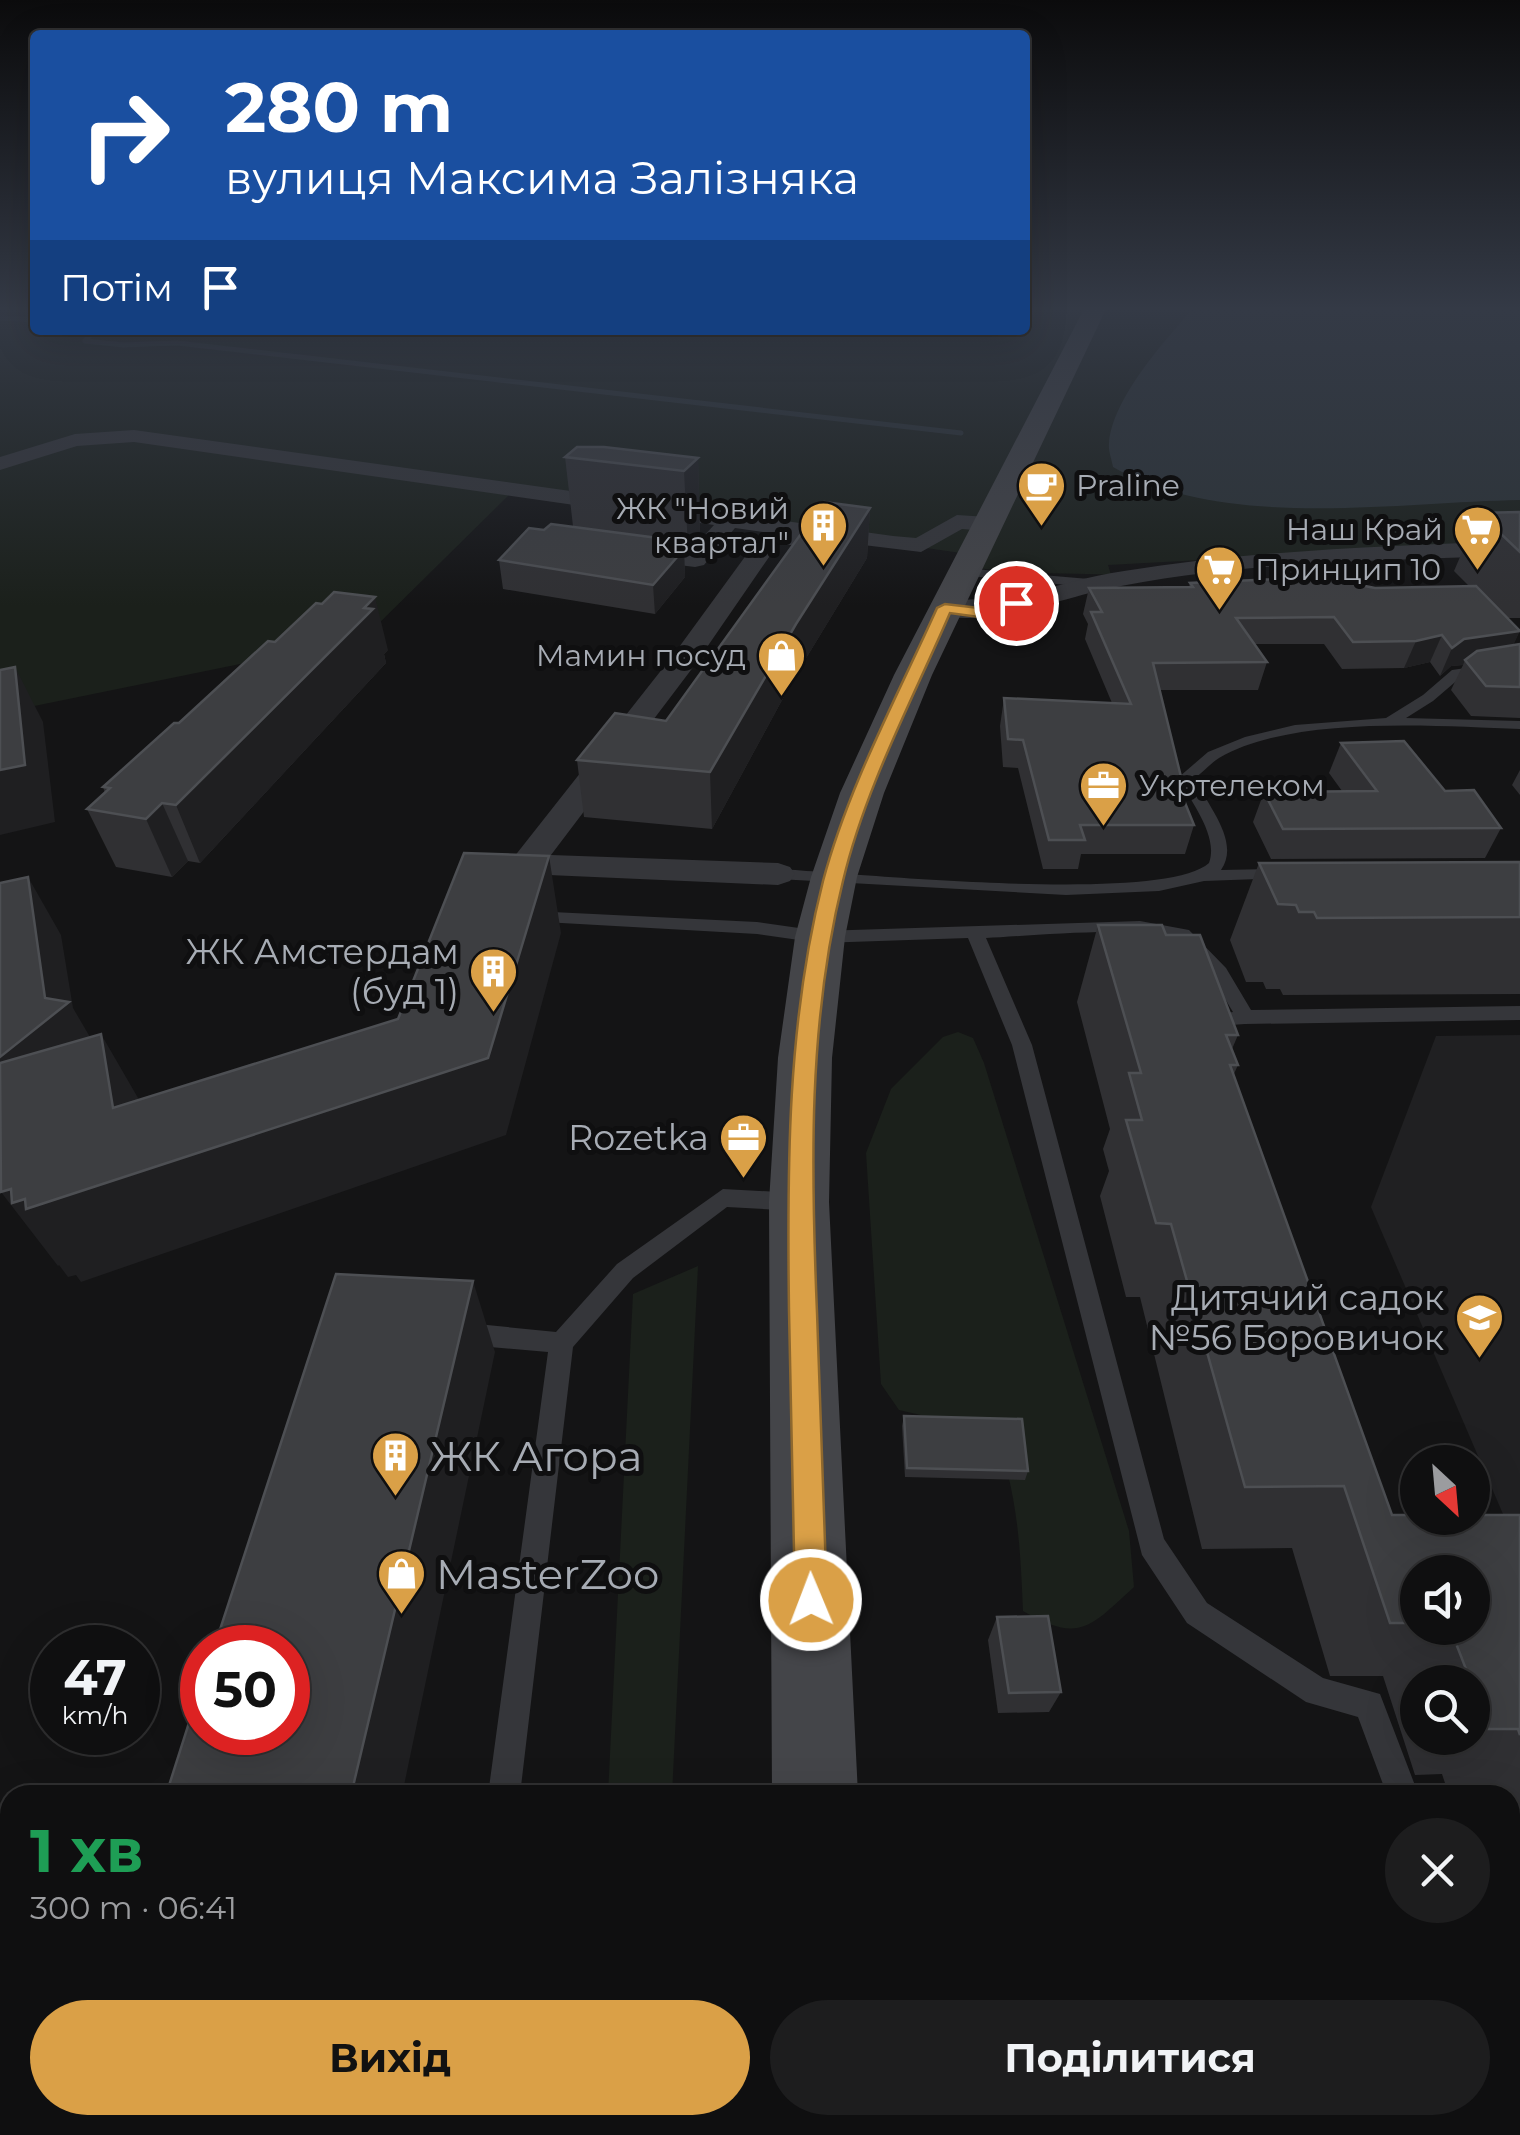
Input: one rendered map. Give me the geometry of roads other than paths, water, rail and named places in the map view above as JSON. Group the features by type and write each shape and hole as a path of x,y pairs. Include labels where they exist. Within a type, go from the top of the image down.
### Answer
{"main road":[{"path":"815,1785 799,1202 804,1076 820,937 834,877 862,793 959,580 1047,407"}],"street":[{"path":"0,464 74,440 134,436 893,543 921,544 957,522 988,524"},
{"path":"565,521 575,511 659,516 772,536 959,580 979,612 1089,584 1273,563 1520,548"},
{"path":"602,548 695,560 724,528"},
{"path":"772,536 684,660 526,864 778,874"}],"lane":[{"path":"959,580 1089,584"},
{"path":"1391,722 1457,674 1520,664"},
{"path":"1200,876 1216,866 1222,854 1219,839 1187,777 1200,760 1256,739 1291,732 1391,722 1520,725"},
{"path":"778,874 1052,887 1160,886 1200,876 1295,874"},
{"path":"512,916 757,928 820,937 1140,927 1183,934 1219,972 1246,1018"},
{"path":"976,935 1022,1045 1152,1545 1197,1613 1318,1691 1369,1705 1399,1785"},
{"path":"1213,1037 1208,1021 1520,1013"},
{"path":"505,1785 562,1342 625,1271 723,1198 799,1202"},
{"path":"442,1332 562,1342"}],"waterway":[{"path":"731,407 961,433"}],"place":[{"name":"Praline","path":"1041,528"},
{"name":"ЖК \"Новий квартал\"","path":"824,568"},
{"name":"Наш Край","path":"1478,572"},
{"name":"Принцип 10","path":"1220,612"},
{"name":"Мамин посуд","path":"781,698"},
{"name":"Укртелеком","path":"1104,828"},
{"name":"ЖК Амстердам (буд 1)","path":"494,1014"},
{"name":"Rozetka","path":"744,1180"},
{"name":"Дитячий садок №56 Боровичок","path":"1479,1360"},
{"name":"ЖК Агора","path":"395,1498"},
{"name":"MasterZoo","path":"401,1616"}]}
